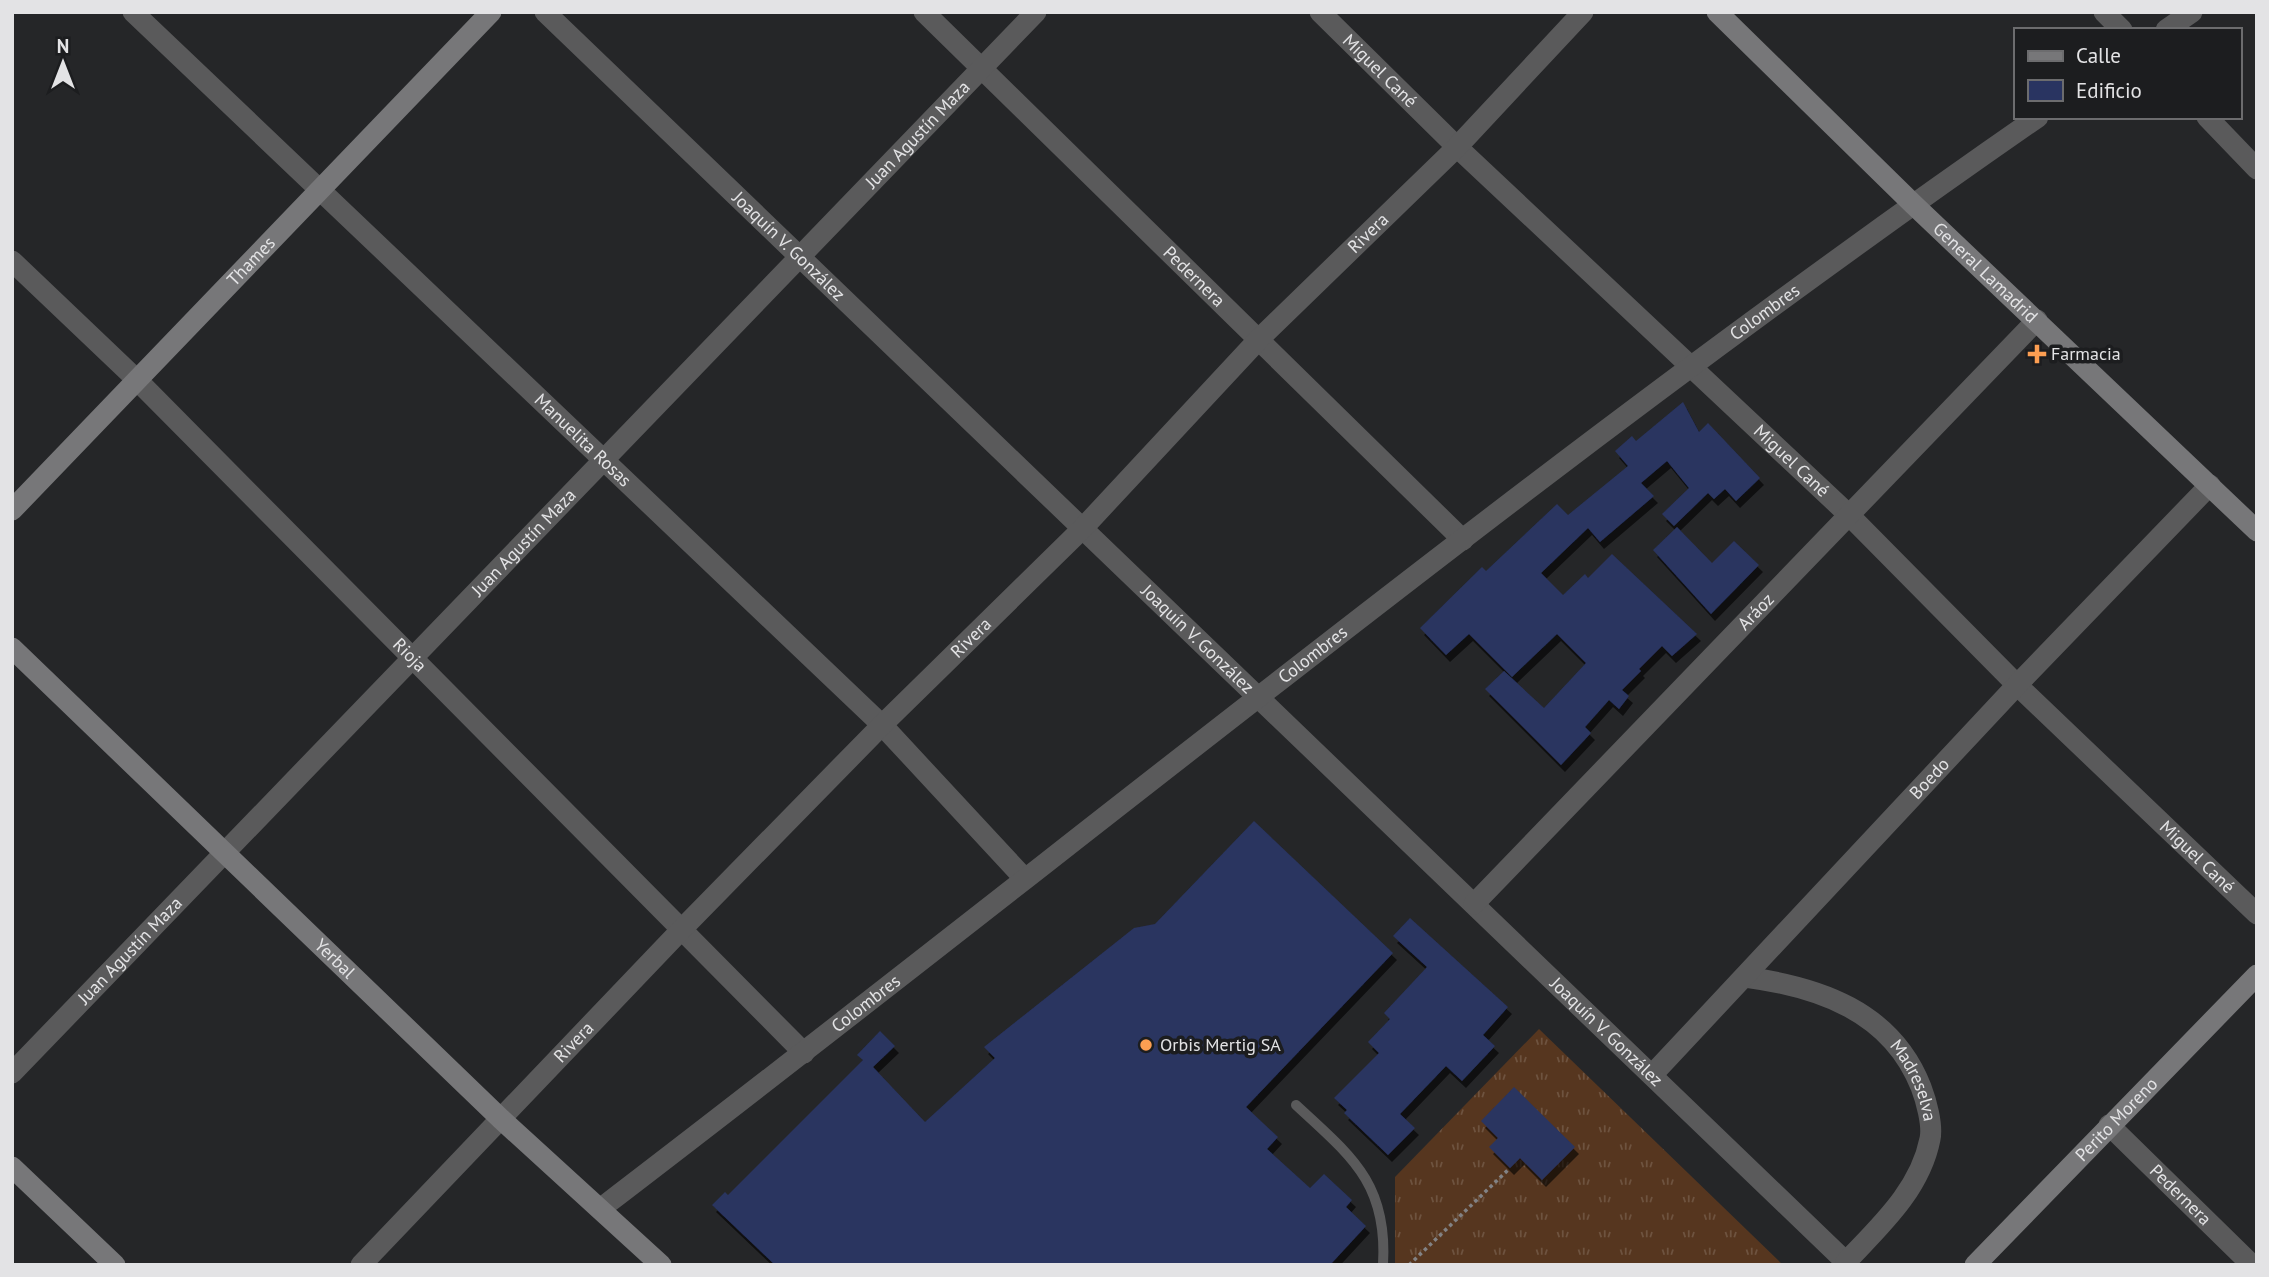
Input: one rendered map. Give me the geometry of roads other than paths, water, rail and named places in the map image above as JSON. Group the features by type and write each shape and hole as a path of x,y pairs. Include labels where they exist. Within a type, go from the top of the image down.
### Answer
{"street":[{"name":"Manuelita Rosas","path":"133,12 883,725 1024,878"},
{"name":"Thames","path":"12,510 491,12"},
{"name":"Joaquín V. González","path":"545,12 1848,1263"},
{"name":"Pedernera","path":"924,12 1463,540"},
{"name":"Juan Agustín Maza","path":"12,1073 606,461 799,256 1036,12"},
{"name":"Miguel Cané","path":"1320,12 1457,147 1849,515 2017,685 2257,914"},
{"name":"Rivera","path":"361,1265 681,930 883,725 1083,528 1259,339 1457,147 1583,12"},
{"name":"General Lamadrid","path":"1717,12 1913,204 2257,531"},
{"path":"2104,12 2120,28"},
{"path":"2169,28 2192,12"},
{"name":"Colombres","path":"600,1209 804,1054 1024,878 1691,365 2035,119"},
{"path":"2209,119 2257,169"},
{"name":"Rioja","path":"12,261 136,379 804,1054"},
{"name":"Aráoz","path":"1474,904 2038,320"},
{"name":"Boedo","path":"1652,1075 2017,685 2210,485"},
{"name":"Yerbal","path":"12,649 501,1119 660,1265"},
{"name":"Perito Moreno","path":"1975,1265 2257,975"},
{"name":"Madreselva","path":"1745,977 1789,983 1840,1001 1882,1029 1910,1059 1924,1096 1931,1137 1917,1176 1894,1210 1848,1263"},
{"name":"Pedernera","path":"2109,1125 2252,1265"},
{"path":"12,1167 115,1265"}],"lane":[{"path":"1296,1105 1349,1154 1371,1184 1381,1219 1382,1265"}],"place":[{"name":"Farmacia","path":"2037,354"},
{"name":"Orbis Mertig SA","path":"1146,1045"}]}
